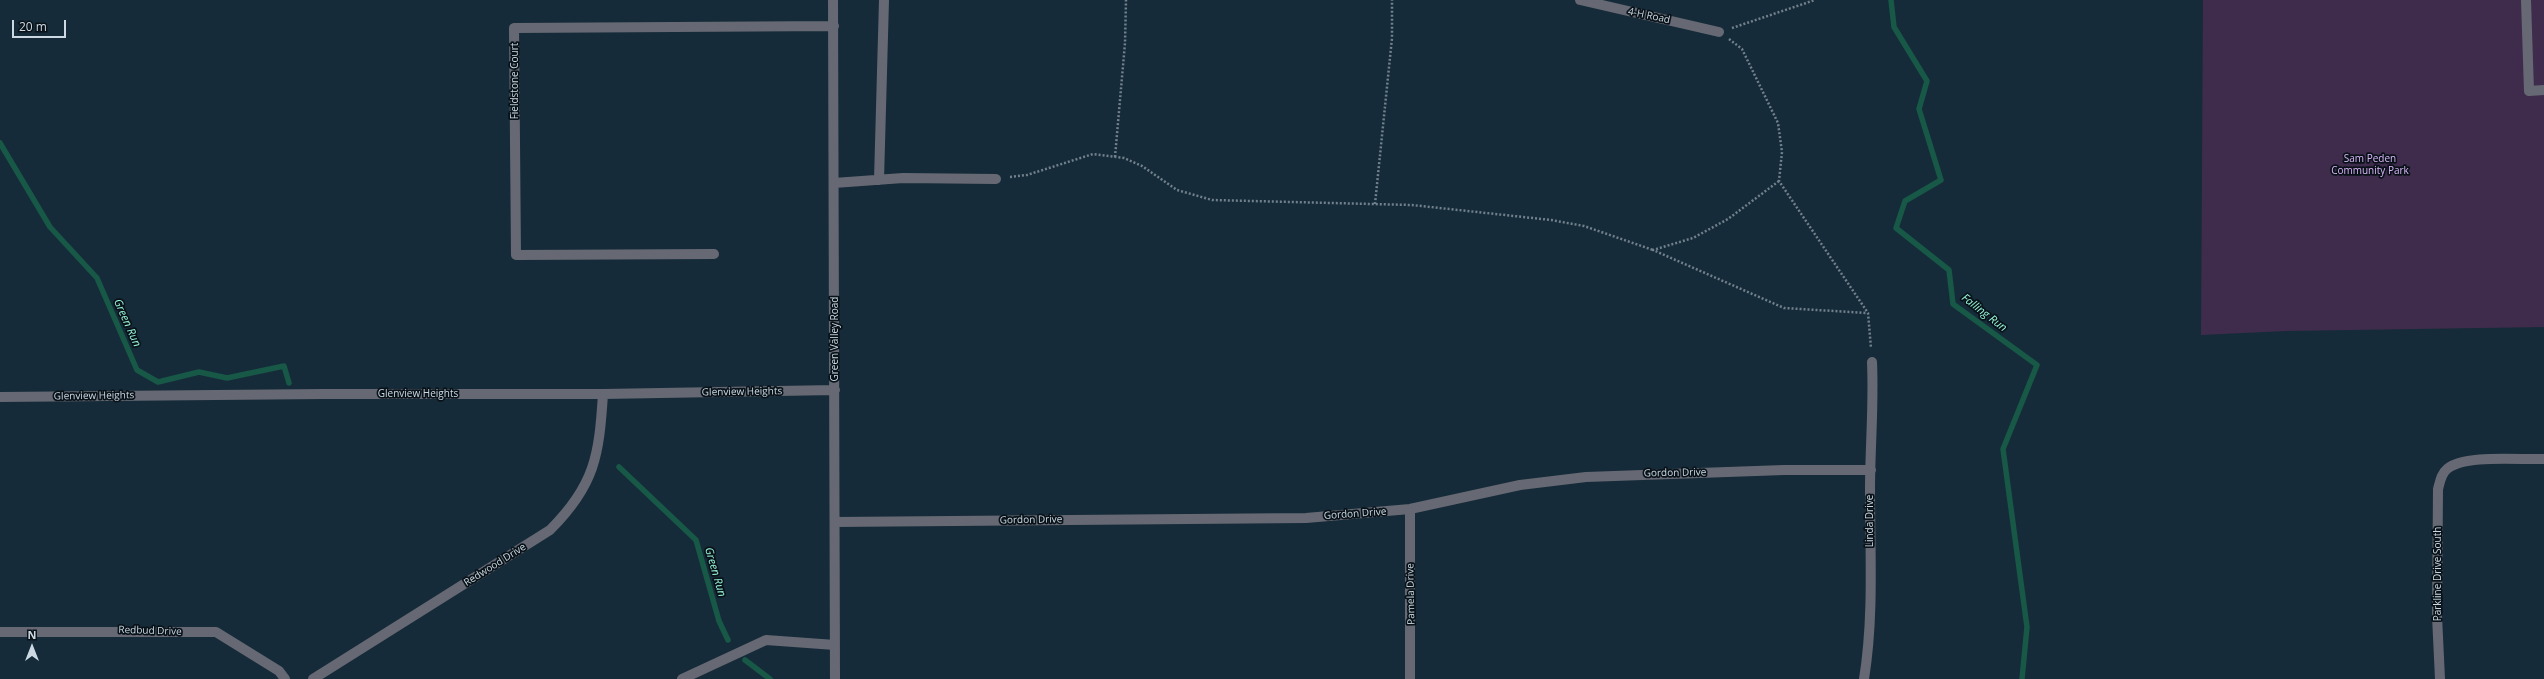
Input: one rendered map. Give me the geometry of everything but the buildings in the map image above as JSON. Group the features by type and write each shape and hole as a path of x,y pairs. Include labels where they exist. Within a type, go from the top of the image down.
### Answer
{"street":[{"name":"Green Valley Road","path":"833,0 835,679"},
{"path":"879,180 884,0"},
{"name":"4-H Road","path":"1580,0 1719,32"},
{"path":"2526,0 2529,90 2544,90"},
{"name":"Fieldstone Court","path":"714,254 516,255 514,28 834,26"},
{"path":"834,183 903,178 996,179"},
{"name":"Linda Drive","path":"1864,679 1870,617 1871,470 1874,405 1872,362"},
{"name":"Glenview Heights","path":"0,396 602,394 835,390"},
{"name":"Redwood Drive","path":"313,679 514,553 555,525 577,500 592,470 600,441 602,394"},
{"name":"Parkline Drive South","path":"2440,679 2437,616 2438,489 2446,470 2463,461 2544,459"},
{"name":"Gordon Drive","path":"835,522 1306,518 1410,509 1520,485 1586,477 1784,470 1871,470"},
{"name":"Pamela Drive","path":"1410,509 1410,679"},
{"name":"Redbud Drive","path":"0,632 216,632 279,671 285,679"},
{"path":"682,679 766,640 835,645"}],"path":[{"path":"1114,157 1125,43 1126,0"},
{"path":"1375,204 1392,38 1392,0"},
{"path":"1719,32 1815,0"},
{"path":"1719,32 1742,49 1778,123 1782,152 1780,181 1868,313 1872,362"},
{"path":"996,179 1027,175 1093,154 1124,158 1142,166 1177,190 1212,200 1412,205 1551,220 1584,226 1653,250 1784,308 1868,313"},
{"path":"1653,250 1693,238 1728,219 1780,181"}],"green space":[{"name":"Sam Peden Community Park","path":"2203,0 2544,0 2544,327 2286,331 2201,335"}],"waterway":[{"name":"Falling Run","path":"1891,0 1894,27 1927,81 1919,109 1941,180 1905,201 1896,228 1949,270 1953,304 2037,365 2003,449 2027,627 2022,679"},
{"name":"Green Run","path":"0,143 50,227 97,278 137,370 158,382 199,372 227,378 284,366 289,383"},
{"name":"Green Run","path":"619,467 696,540 719,621 728,640"},
{"name":"Green Run","path":"745,660 770,679"}]}
